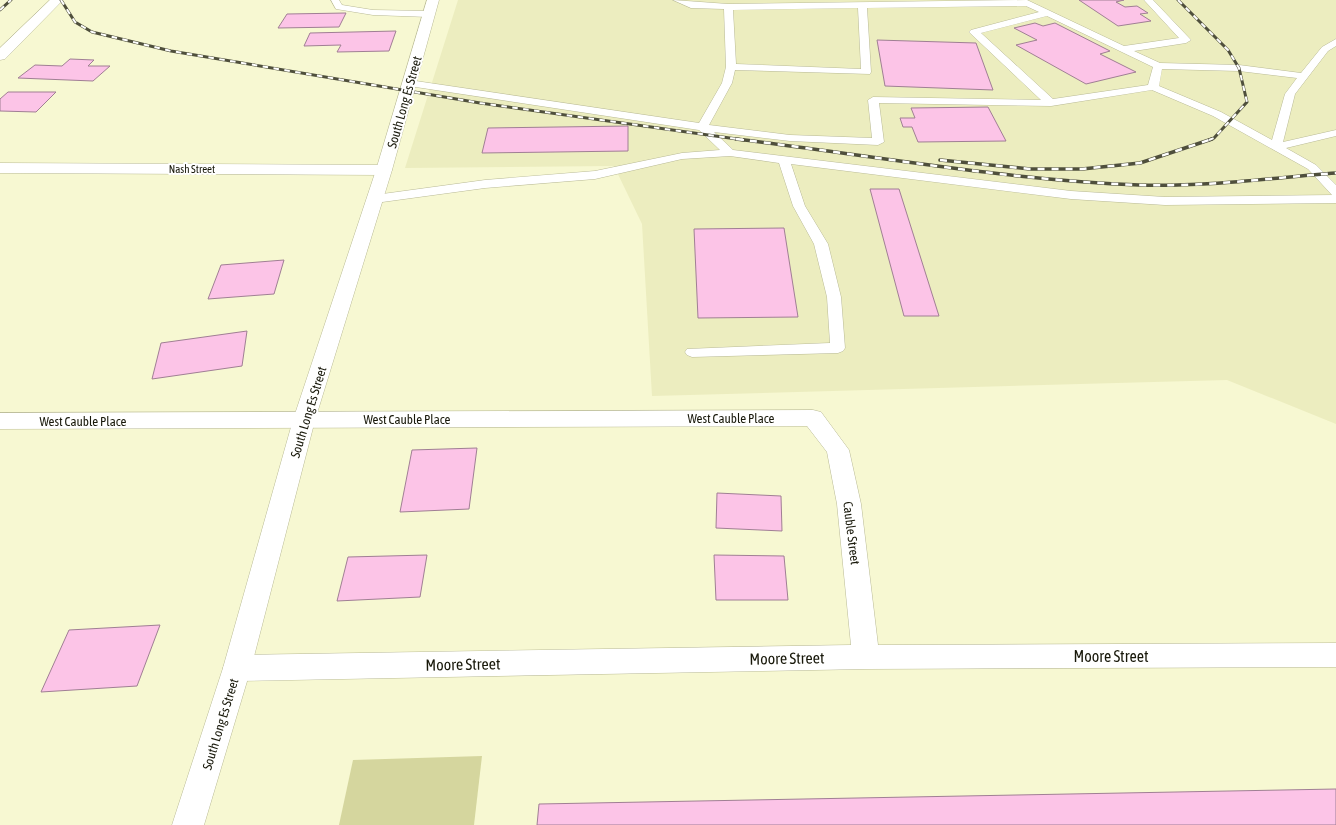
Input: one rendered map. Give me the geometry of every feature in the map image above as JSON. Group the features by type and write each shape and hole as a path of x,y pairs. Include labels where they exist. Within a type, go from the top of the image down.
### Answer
{"street":[{"path":"0,56 57,0"},
{"name":"South Long Es Street","path":"188,825 237,668 304,420 384,170 431,7"},
{"name":"Nash Street","path":"0,168 384,170"},
{"name":"West Cauble Place","path":"0,421 814,418"},
{"name":"Cauble Street","path":"814,418 838,450 849,504 866,656"},
{"name":"Moore Street","path":"237,668 866,656 1336,655"}],"lane":[{"path":"335,0 339,7 373,14 431,7"},
{"path":"677,0 691,6 728,7 1026,2 1158,66 1239,68 1304,76"},
{"path":"1124,50 1186,40 1148,0"},
{"path":"731,67 866,72 862,5"},
{"path":"702,127 728,83 731,67 728,7"},
{"path":"1047,13 974,32 1051,103"},
{"path":"1276,147 1290,94 1325,49 1336,42"},
{"path":"1154,87 1158,66"},
{"path":"409,83 702,127 790,138 878,142 873,100 1051,103 1154,87 1217,114 1312,167 1336,192"},
{"path":"702,127 730,153"},
{"path":"1276,147 1336,133"},
{"path":"375,198 485,184 595,175 682,156 730,153 1079,196 1165,201 1336,199"},
{"path":"692,352 838,348 834,297 821,244 799,206 784,159"}],"shaded area":[{"path":"458,0 1336,0 1336,424 1227,380 652,396 642,224 614,166 405,168"},
{"path":"482,756 474,825 339,825 353,760"}],"building":[{"path":"1079,0 1124,0 1116,2 1125,7 1137,6 1148,13 1140,14 1151,21 1118,26"},
{"path":"346,13 339,27 278,28 287,14"},
{"path":"1035,23 1043,26 1055,23 1110,51 1100,54 1136,72 1086,84 1016,45 1037,40 1014,28"},
{"path":"396,31 389,51 337,52 341,45 304,46 310,33"},
{"path":"877,40 976,43 993,90 885,86"},
{"path":"70,59 94,60 88,66 110,66 93,81 18,78 35,65 62,66"},
{"path":"8,92 56,92 36,112 0,111 0,99"},
{"path":"988,107 1006,141 918,142 912,127 903,127 900,118 915,118 911,108"},
{"path":"628,126 628,151 482,153 488,128"},
{"path":"870,189 899,189 939,316 904,316"},
{"path":"784,228 798,317 698,318 694,229"},
{"path":"284,260 274,294 208,299 221,265"},
{"path":"247,331 242,366 152,379 161,343"},
{"path":"477,448 469,509 400,512 412,450"},
{"path":"717,493 781,496 782,531 716,528"},
{"path":"427,555 420,597 337,601 348,557"},
{"path":"714,555 784,556 788,600 716,600"},
{"path":"160,625 137,686 41,692 69,630"},
{"path":"1336,789 1336,825 537,825 539,804"}],"railway":[{"path":"0,10 11,0"},
{"path":"61,0 75,22 92,32 171,51 480,103 742,140"},
{"path":"1178,0 1228,50 1239,68 1247,102 1214,138 1209,140"},
{"path":"736,139 742,140"},
{"path":"742,140 1038,178 1139,185 1188,185 1238,182 1336,173"},
{"path":"940,160 1030,169 1082,169 1140,163 1209,140"}]}
